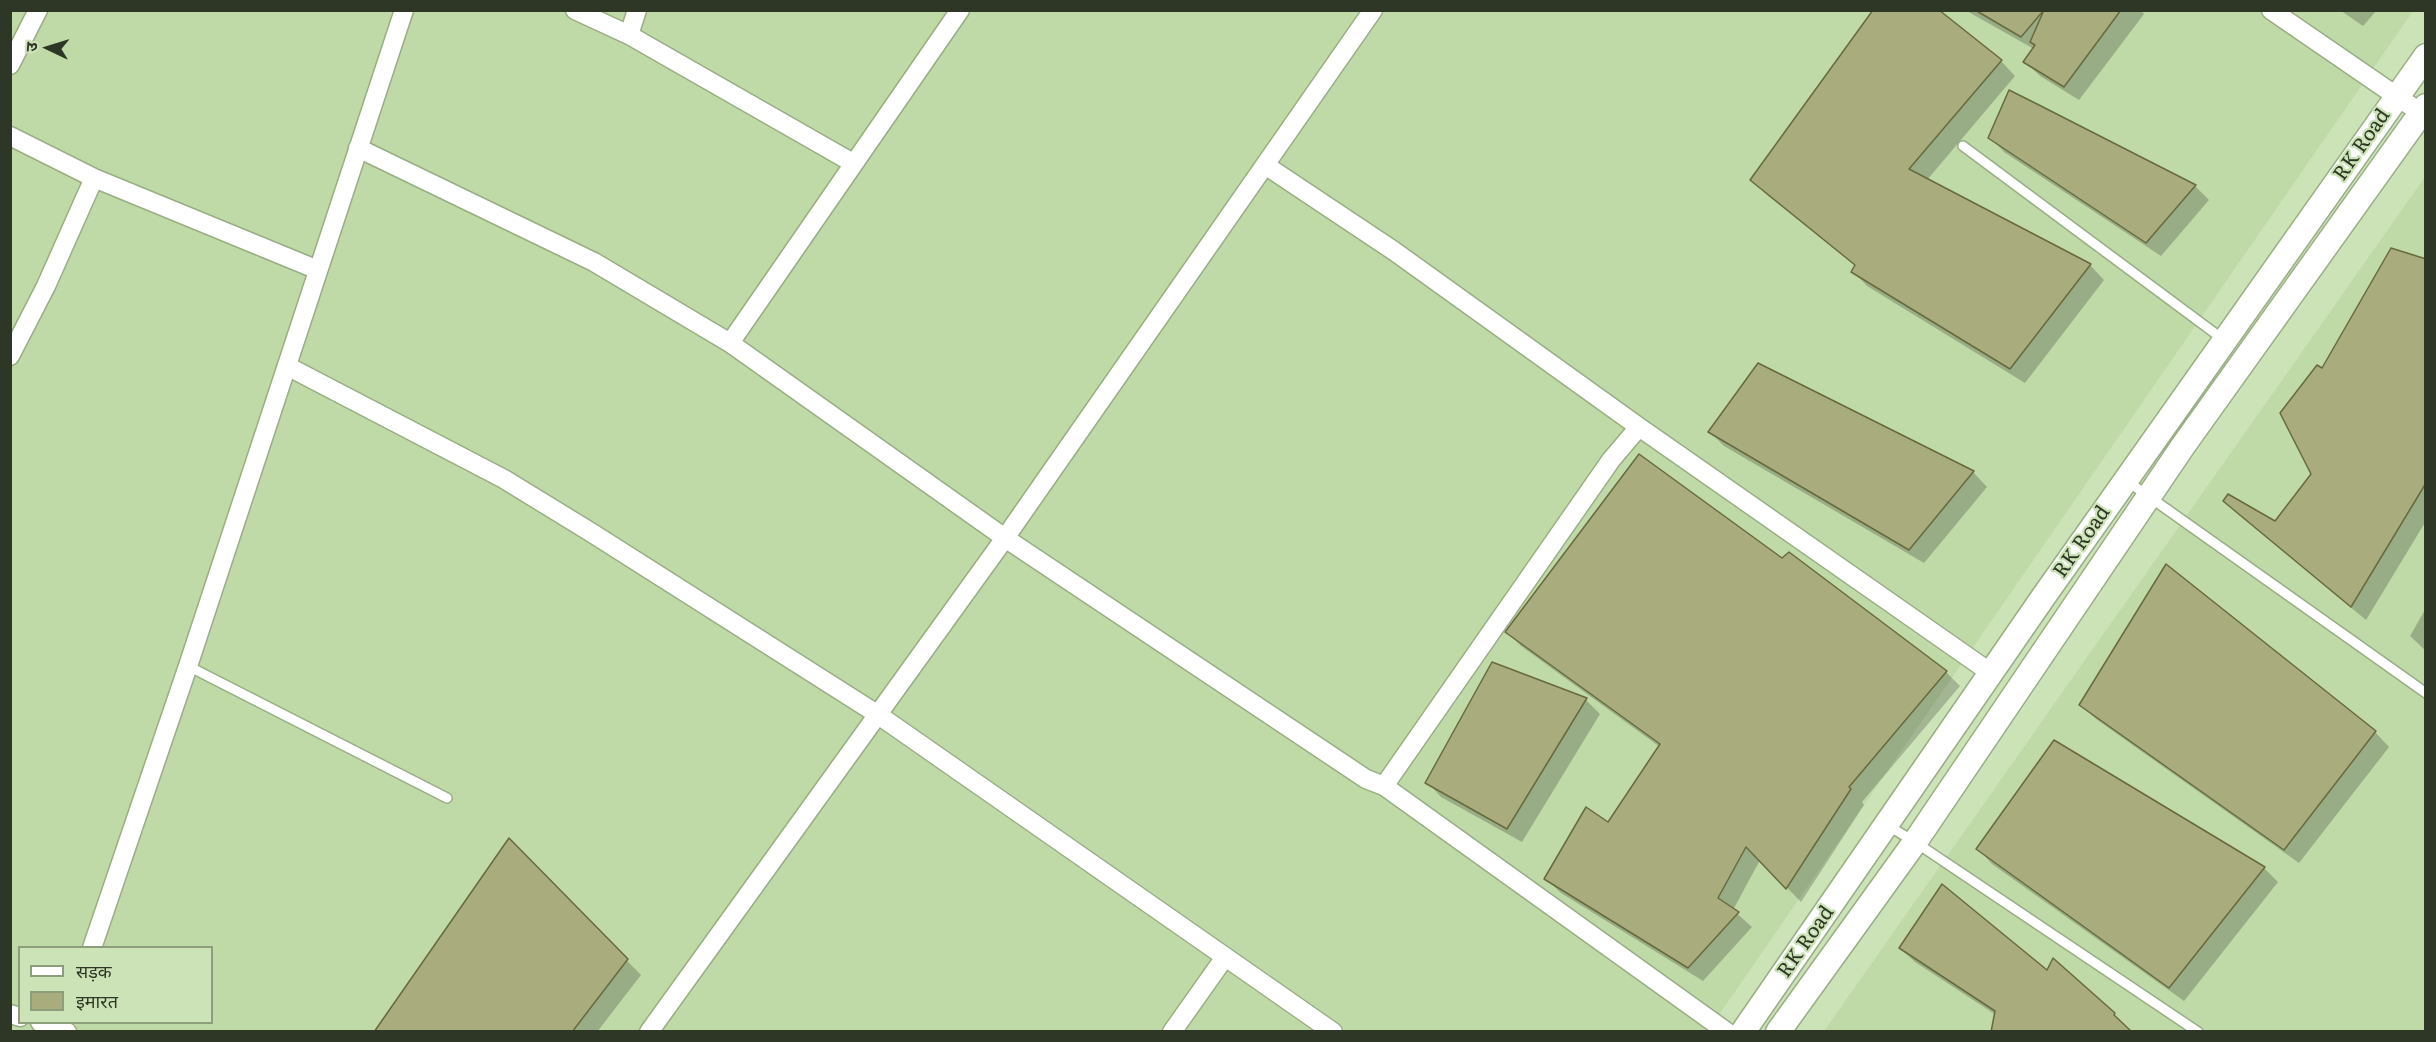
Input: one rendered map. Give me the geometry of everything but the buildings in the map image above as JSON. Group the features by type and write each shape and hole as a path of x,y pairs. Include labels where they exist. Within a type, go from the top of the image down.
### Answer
{"street":[{"path":"10,65 38,10"},
{"path":"93,946 188,666 404,10"},
{"path":"575,10 629,34 853,163"},
{"path":"629,34 637,10"},
{"path":"730,343 960,10"},
{"path":"649,1032 1005,538 1373,10"},
{"path":"2271,10 2396,96 2424,111"},
{"name":"RK Road","path":"1743,1032 2126,480 2426,56"},
{"name":"RK Road","path":"1778,1032 1915,842 2149,497 2424,111"},
{"path":"10,136 94,177 318,270"},
{"path":"358,148 594,262 730,343 1005,538 1366,779 1384,786 1727,1032"},
{"path":"1265,165 1394,251 1639,427 1991,673"},
{"path":"10,356 46,286 94,177"},
{"path":"287,366 504,479 877,714 1333,1032"},
{"path":"1384,786 1611,460 1639,427"},
{"path":"1172,1032 1225,957"},
{"path":"45,1024 66,1028"}],"lane":[{"path":"1963,146 2224,340"},
{"path":"2126,480 2426,693"},
{"path":"188,666 447,798"},
{"path":"1887,825 2198,1032"}],"shaded area":[{"path":"10,11 2413,11 1707,1032 11,1031"},
{"path":"2425,177 2425,1031 1824,1031"}]}
